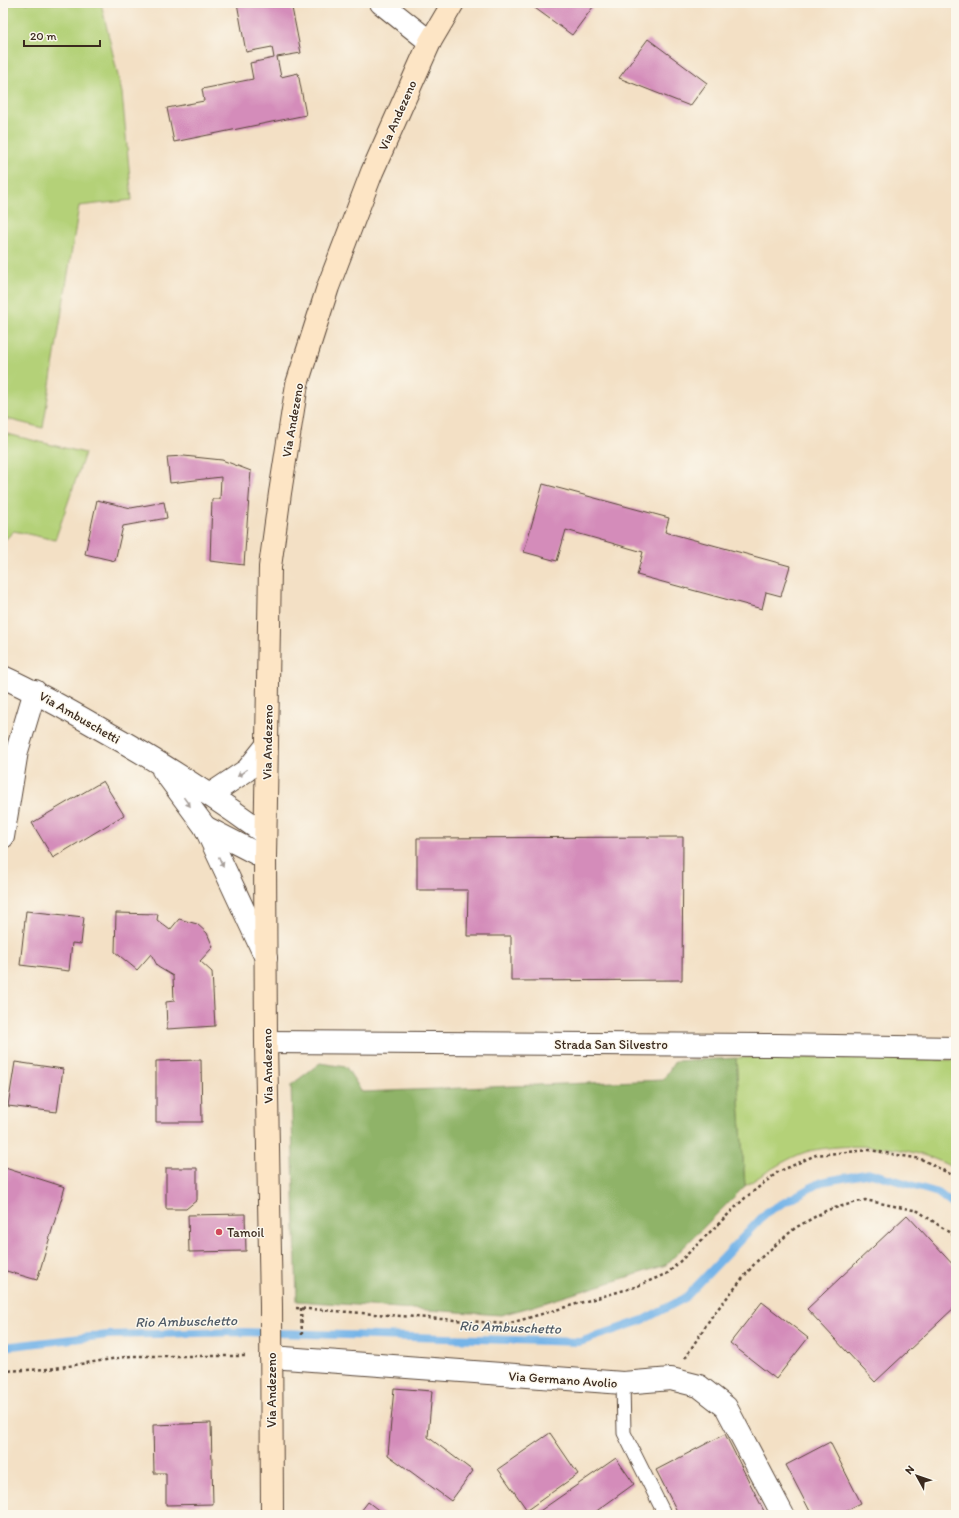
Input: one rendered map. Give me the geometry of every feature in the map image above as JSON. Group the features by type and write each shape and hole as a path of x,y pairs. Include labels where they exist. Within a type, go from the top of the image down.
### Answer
{"main road":[{"name":"Via Andezeno","path":"272,1515 271,1306 266,1042 265,858 270,567 297,384 328,287 369,179 430,42 453,3"}],"street":[{"path":"380,3 430,42"},
{"name":"Via Ambuschetti","path":"3,677 35,691 155,760 211,794 265,834"},
{"path":"3,837 17,752 35,691"},
{"path":"211,794 246,770 267,745"},
{"name":"Via Ambuschetti","path":"155,760 205,827 266,958"},
{"name":"Via Ambuschetti","path":"205,827 265,858"},
{"name":"Strada San Silvestro","path":"266,1042 767,1044 956,1048"},
{"name":"Via Germano Avolio","path":"271,1357 623,1384 671,1379 699,1386 726,1407 783,1515"}],"lane":[{"path":"623,1384 624,1433 665,1515"}],"path":[{"path":"271,1306 506,1324 636,1287 668,1273 745,1198 778,1172 816,1155 869,1150 921,1159 956,1177"},
{"path":"671,1379 712,1316 756,1262 795,1228 827,1210 865,1200 918,1211 956,1237"},
{"path":"301,1308 302,1340"},
{"path":"3,1370 49,1369 131,1356 271,1357"}],"green space":[{"path":"3,3 101,3 122,93 132,200 79,206 43,428 3,418"},
{"path":"3,433 85,453 55,540 14,531 3,542"},
{"path":"773,1057 956,1060 956,1170 941,1162 907,1151 868,1146 849,1146 814,1150 797,1155 745,1186 736,1058"},
{"path":"736,1058 745,1186 666,1265 501,1315 297,1301 291,1085 320,1063 346,1067 362,1092 663,1080 675,1061"}],"building":[{"path":"237,3 291,3 301,53 277,57 281,77 298,73 306,115 174,142 167,108 204,101 202,89 253,79 250,63 274,58 272,47 246,52"},
{"path":"528,3 596,3 572,35"},
{"path":"648,39 707,83 690,106 619,78"},
{"path":"184,456 222,460 251,471 244,565 210,561 212,499 220,499 221,477 170,483 167,457"},
{"path":"543,484 669,518 665,532 790,566 781,596 766,592 762,609 637,575 643,552 566,530 557,561 524,552"},
{"path":"97,500 131,508 164,502 167,518 123,526 115,561 85,554"},
{"path":"103,781 124,815 53,858 32,823"},
{"path":"683,837 682,980 511,981 511,936 467,936 468,890 417,890 417,838"},
{"path":"26,911 84,917 81,944 72,943 69,971 20,965"},
{"path":"116,913 158,914 157,920 170,930 179,919 197,924 207,933 213,947 200,961 212,972 215,1026 167,1029 166,1002 174,1001 173,976 158,967 151,954 137,970 115,952"},
{"path":"201,1060 202,1122 156,1122 156,1061"},
{"path":"15,1062 63,1069 57,1112 8,1106"},
{"path":"5,1168 65,1187 37,1280 3,1270 3,1176"},
{"path":"166,1168 197,1168 197,1200 186,1209 166,1209"},
{"path":"245,1214 246,1251 189,1252 188,1215"},
{"path":"907,1215 956,1268 956,1306 875,1382 807,1309"},
{"path":"762,1302 808,1338 776,1379 730,1343"},
{"path":"394,1388 432,1391 428,1437 473,1471 451,1501 388,1455"},
{"path":"211,1423 213,1504 166,1505 166,1473 154,1473 153,1425"},
{"path":"550,1433 578,1474 527,1510 498,1469"},
{"path":"725,1434 766,1515 679,1515 656,1470"},
{"path":"830,1442 861,1503 837,1515 812,1515 786,1465"},
{"path":"616,1458 634,1484 591,1515 534,1515"},
{"path":"368,1502 385,1515 358,1515"}],"waterway":[{"name":"Rio Ambuschetto","path":"3,1347 108,1335 242,1332 580,1342 643,1320 685,1298 767,1212 821,1182 871,1173 938,1193 956,1207"}],"place":[{"name":"Tamoil","path":"219,1232"}]}
